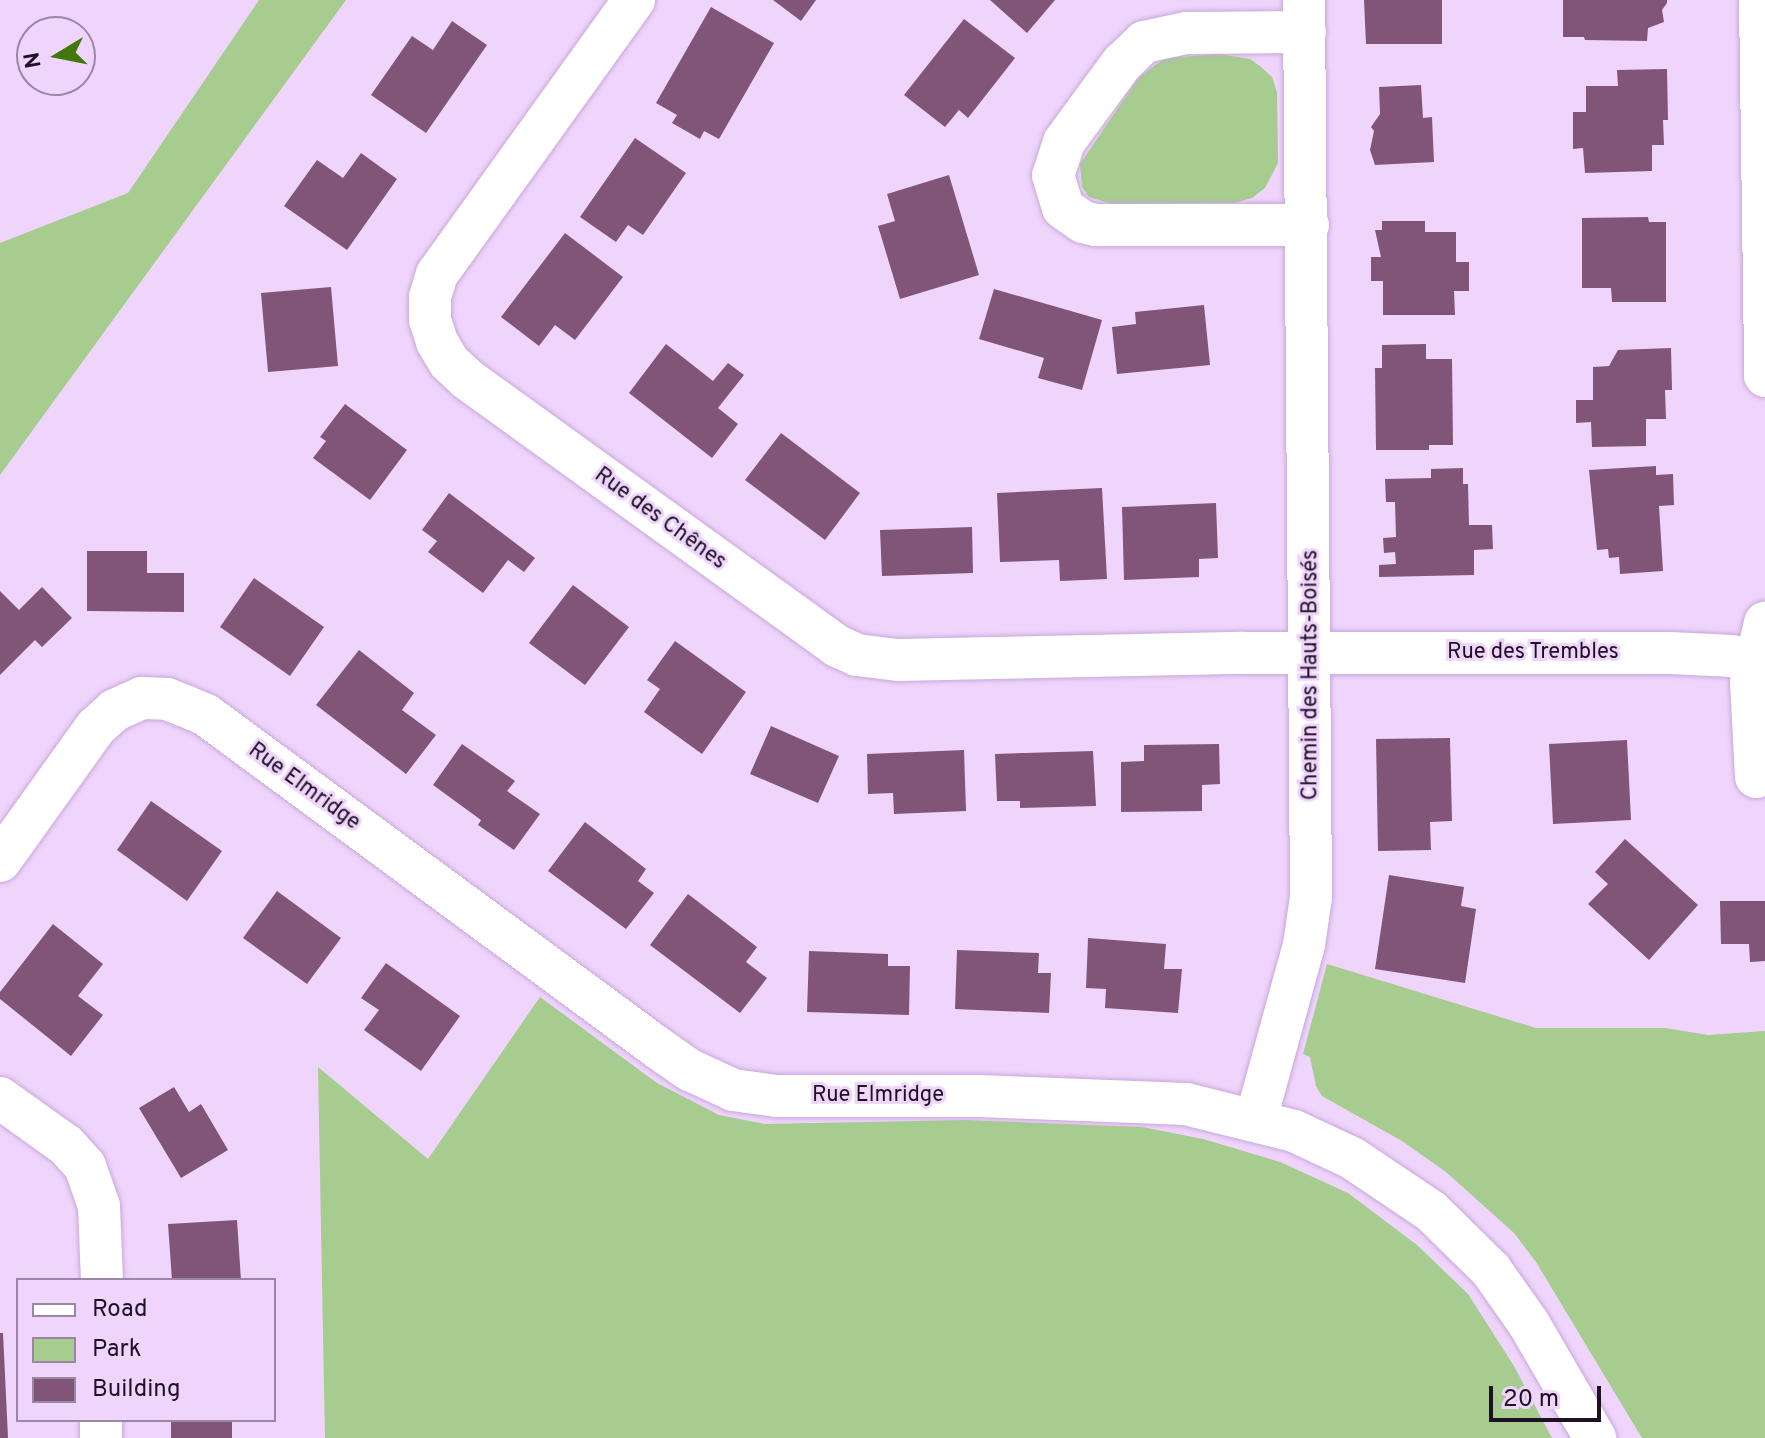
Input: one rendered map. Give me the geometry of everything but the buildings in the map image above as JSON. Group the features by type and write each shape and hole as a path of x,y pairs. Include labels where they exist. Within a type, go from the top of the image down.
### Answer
{"street":[{"name":"Rue des Chênes","path":"634,0 437,274 430,297 430,320 437,342 449,362 467,379 817,632 857,655 898,660 1310,654"},
{"path":"1760,0 1765,376"},
{"name":"Chemin des Hauts-Boisés","path":"1256,1119 1309,921 1310,654 1308,225 1305,16 1144,42 1122,63 1064,142 1053,175 1063,208 1083,222 1096,225 1308,225"},
{"path":"1756,777 1751,707 1754,663 1765,623"},
{"name":"Rue des Trembles","path":"1310,654 1670,653 1732,656 1754,663"},
{"name":"Rue Elmridge","path":"0,861 96,727 115,710 142,698 167,699 206,715 658,1048 690,1070 733,1090 777,1096 1158,1101 1256,1119 1294,1131 1352,1158 1419,1202 1473,1249 1529,1324 1595,1438"},
{"path":"0,1098 66,1145 85,1166 99,1206 102,1278"}],"green space":[{"path":"259,0 346,0 0,475 0,243 128,193"},
{"path":"1219,54 1250,59 1272,77 1277,92 1278,163 1265,188 1252,198 1234,203 1112,204 1089,197 1082,187 1080,164 1139,77 1165,58"},
{"path":"1327,964 1536,1028 1665,1028 1708,1035 1765,1031 1765,1438 1642,1438 1536,1262 1514,1233 1446,1172 1402,1141 1322,1096 1316,1086 1310,1057 1303,1054"},
{"path":"540,997 657,1083 719,1115 765,1124 965,1120 1142,1127 1203,1139 1280,1162 1348,1193 1417,1245 1468,1294 1514,1366 1552,1438 325,1438 318,1067 428,1159"}]}
